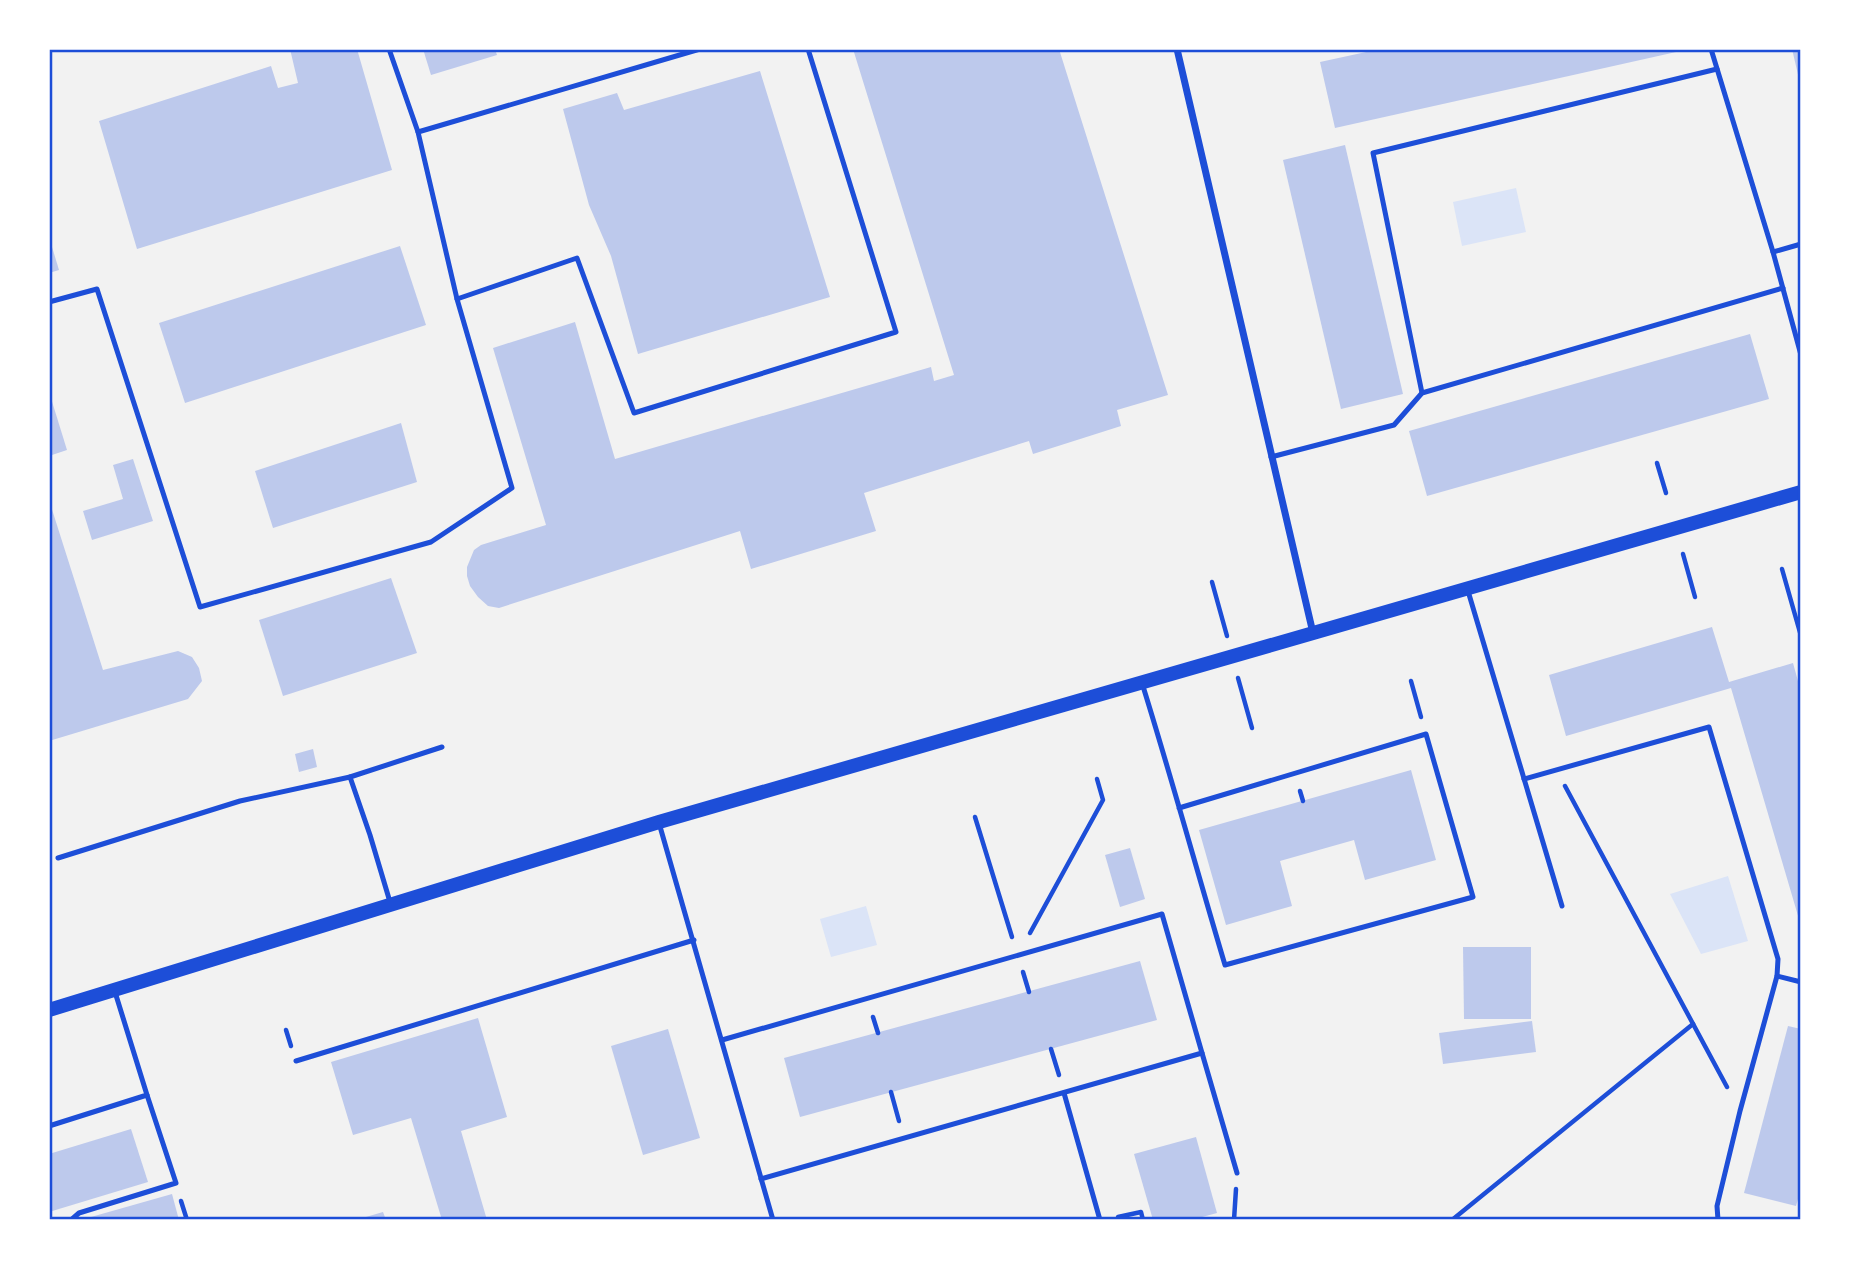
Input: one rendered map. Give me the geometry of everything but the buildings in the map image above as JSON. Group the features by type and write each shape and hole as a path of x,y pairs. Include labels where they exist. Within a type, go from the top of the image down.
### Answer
{"main road":[{"path":"49,1010 659,822 1801,492"}],"street":[{"path":"1177,49 1313,634"}],"lane":[{"path":"49,302 96,289 200,607 430,542 512,488 457,299 418,132 389,49"},
{"path":"418,132 699,49"},
{"path":"457,299 577,258 634,413 895,332 808,49"},
{"path":"1712,49 1801,355"},
{"path":"1423,393 1373,153 1717,69"},
{"path":"1773,252 1801,244"},
{"path":"1271,457 1394,425 1423,393 1783,288"},
{"path":"1468,589 1562,906"},
{"path":"1142,682 1225,965 1473,897 1426,734 1179,808"},
{"path":"1524,779 1709,727 1778,959 1777,976 1717,1206 1718,1220"},
{"path":"58,858 240,801 350,777 442,747"},
{"path":"350,777 391,905"},
{"path":"659,822 773,1220"},
{"path":"722,1040 1162,914 1237,1173"},
{"path":"296,1062 694,940"},
{"path":"1777,976 1801,982"},
{"path":"71,1220 79,1213 176,1183 114,990"},
{"path":"761,1179 1202,1053"},
{"path":"1064,1093 1100,1220"},
{"path":"49,1126 147,1095"}],"path":[{"path":"1657,463 1666,493"},
{"path":"1683,554 1695,597"},
{"path":"1782,569 1801,636"},
{"path":"1411,681 1426,734"},
{"path":"1556,770 1740,1111"},
{"path":"1018,955 1103,800 1097,779"},
{"path":"975,817 1029,992"},
{"path":"1452,1220 1693,1024"},
{"path":"1051,1049 1064,1093"},
{"path":"891,1092 904,1139"},
{"path":"1234,1220 1237,1173"},
{"path":"1107,1220 1141,1212 1143,1220"}],"shaded area":[{"path":"1516,188 1526,232 1462,246 1453,202"},
{"path":"1728,876 1748,941 1701,954 1670,894"},
{"path":"866,906 877,945 831,957 820,919"}]}
